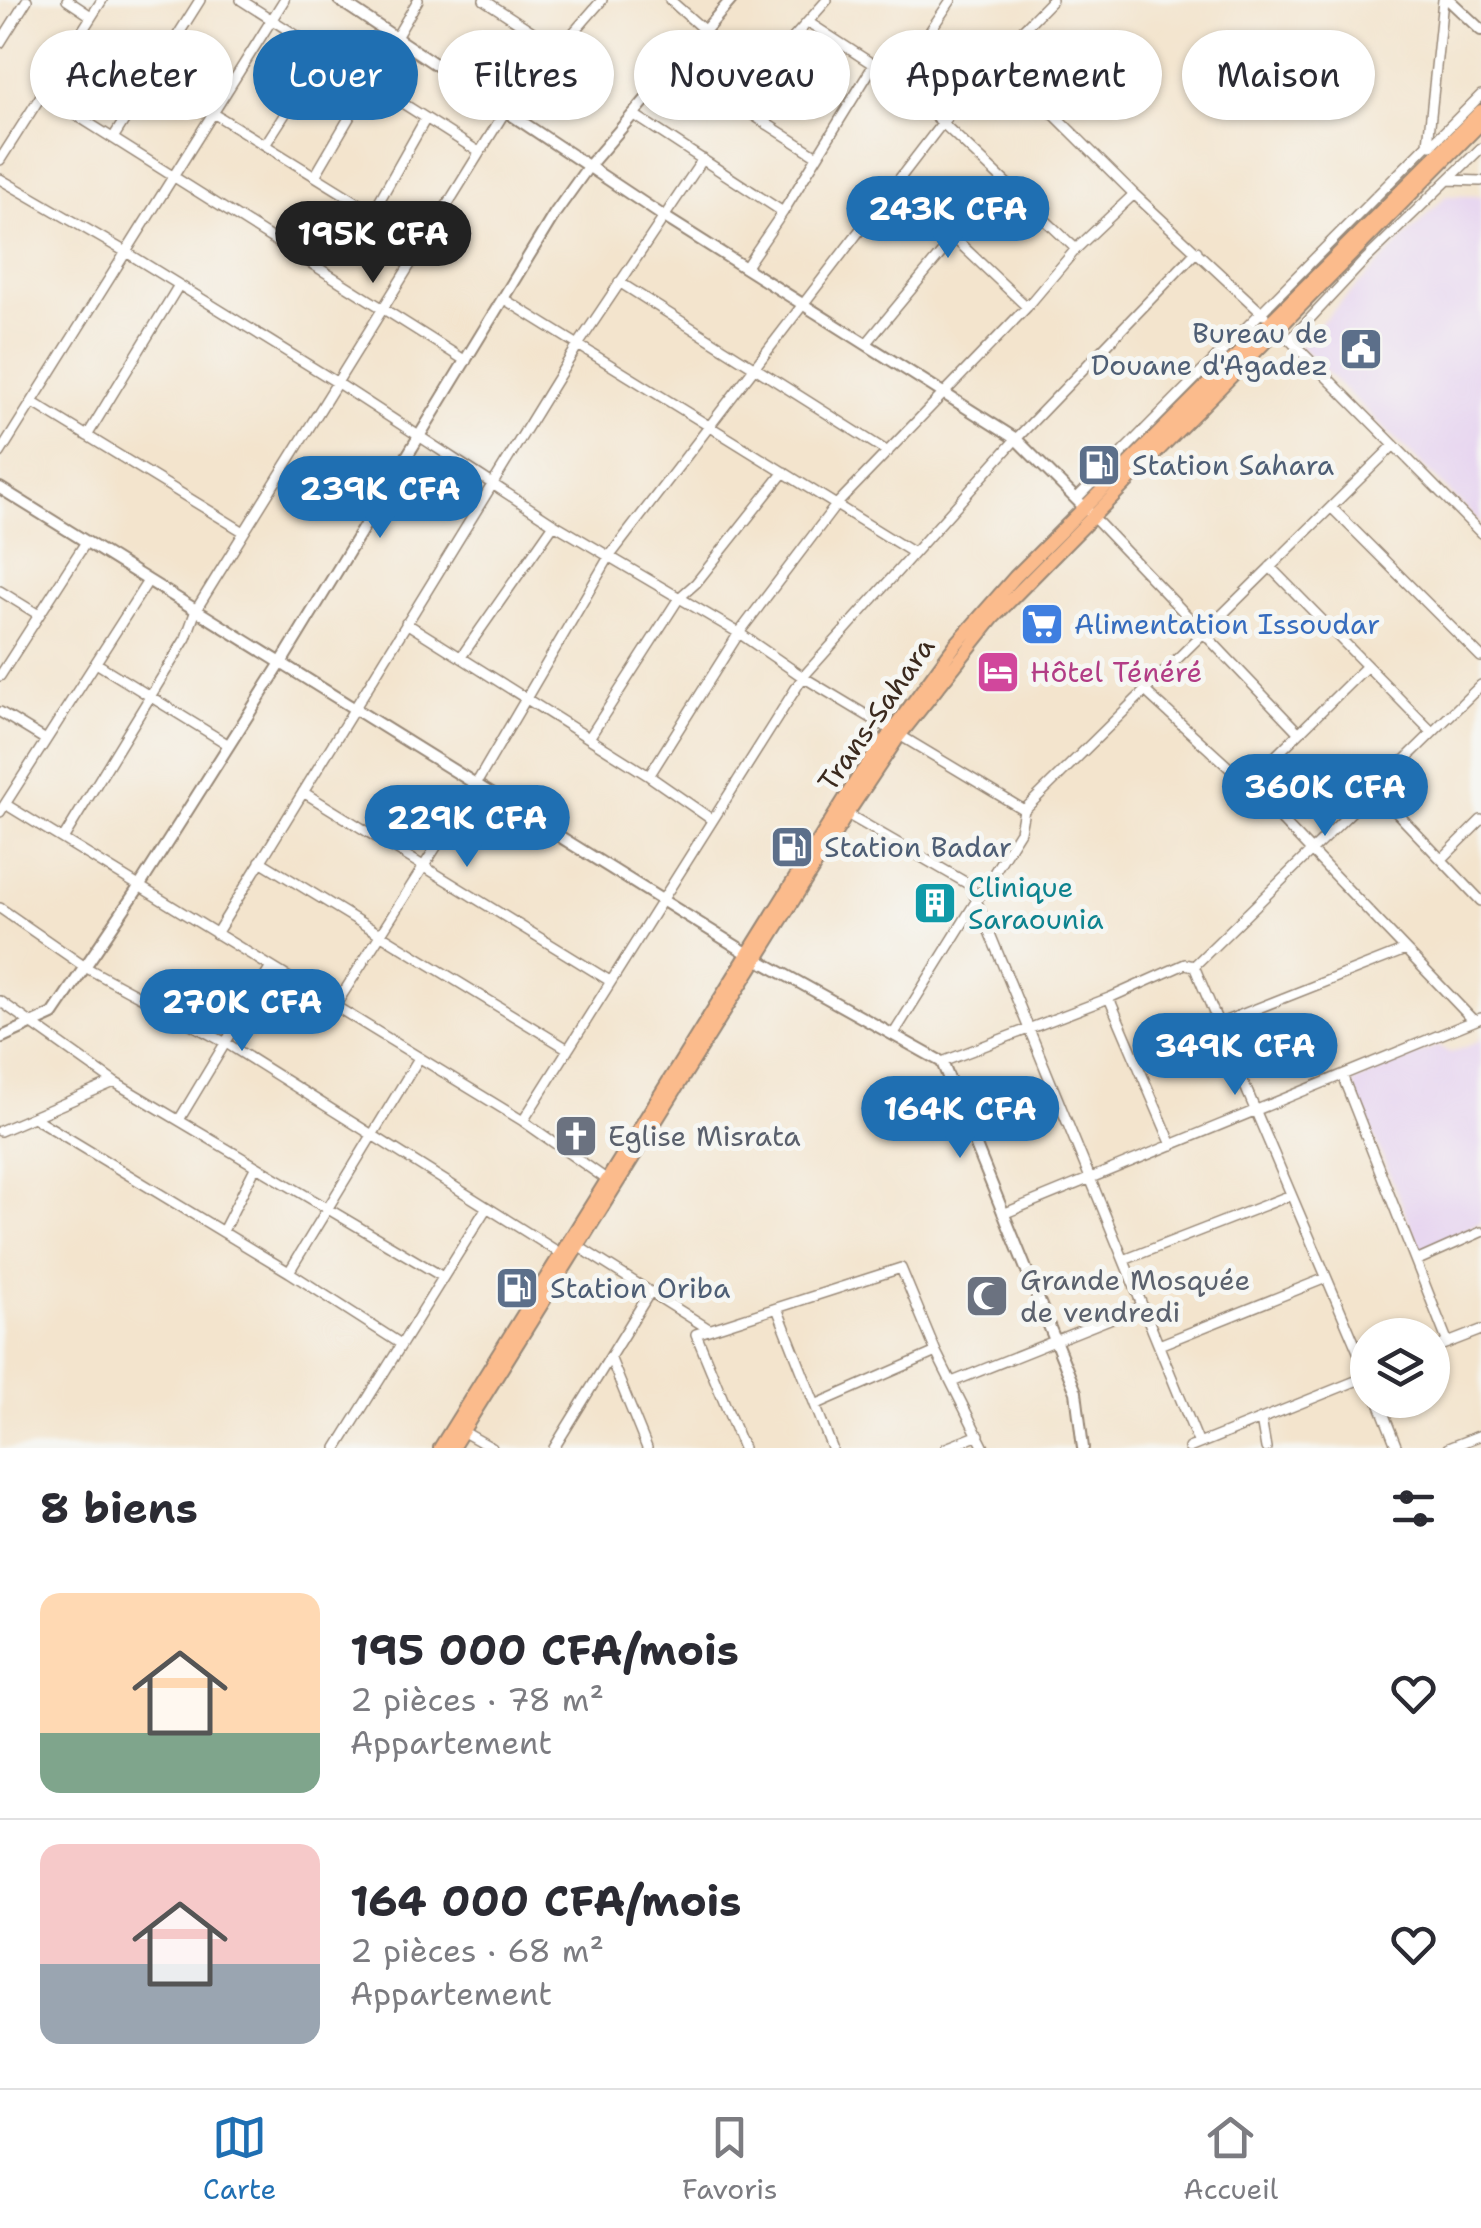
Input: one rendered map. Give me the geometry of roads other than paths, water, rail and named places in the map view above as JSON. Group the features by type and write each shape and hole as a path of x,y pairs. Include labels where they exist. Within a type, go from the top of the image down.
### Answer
{"main road":[{"name":"Trans-Sahara","path":"440,1448 467,1415 799,881 896,733 1084,507 1481,111"},
{"name":"Trans-Sahara","path":"1271,321 1481,123"},
{"name":"Trans-Sahara","path":"830,832 847,814 896,733"},
{"name":"Trans-Sahara","path":"574,1243 606,1179 635,1144"},
{"name":"Trans-Sahara","path":"452,1448 467,1415"}],"street":[{"path":"0,43 26,0"},
{"path":"67,0 91,16"},
{"path":"82,30 102,0"},
{"path":"113,138 200,0"},
{"path":"240,0 288,30"},
{"path":"233,81 284,0"},
{"path":"339,0 384,30"},
{"path":"399,30 418,0"},
{"path":"484,0 530,30"},
{"path":"576,30 602,0"},
{"path":"670,0 704,30"},
{"path":"706,30 731,0"},
{"path":"801,30 827,0"},
{"path":"931,30 951,0"},
{"path":"1023,30 1052,0"},
{"path":"1446,0 1481,30"},
{"path":"1084,507 1271,321 1428,144 1446,0"},
{"path":"808,22 870,65"},
{"path":"745,268 870,69"},
{"path":"1428,144 1446,132 1481,95"},
{"path":"0,160 30,111"},
{"path":"418,113 479,152"},
{"path":"0,1038 52,1014 85,967 281,663 554,213 633,114 783,212"},
{"path":"373,212 426,118"},
{"path":"84,120 466,361"},
{"path":"0,453 209,120"},
{"path":"224,120 422,243"},
{"path":"265,145 281,120"},
{"path":"315,176 347,120"},
{"path":"63,840 152,697 186,638 196,610 500,120"},
{"path":"520,120 663,216 1016,439 1298,733"},
{"path":"760,120 817,156"},
{"path":"942,120 1076,248"},
{"path":"1059,120 1271,321 1481,533"},
{"path":"335,1006 476,784 609,557 944,122"},
{"path":"1290,340 1362,263 1481,148"},
{"path":"216,934 578,345 703,159"},
{"path":"0,180 179,284 554,524 739,633 803,677 1024,810"},
{"path":"1448,180 1481,181"},
{"path":"897,184 1028,307"},
{"path":"649,776 739,633 836,505 1028,307 1076,248 1134,194"},
{"path":"866,344 952,239"},
{"path":"523,1121 803,677 1016,439 1197,251"},
{"path":"619,282 888,452"},
{"path":"88,436 179,284"},
{"path":"504,299 912,552"},
{"path":"32,402 244,532"},
{"path":"892,1035 1020,831 1024,810 1394,445"},
{"path":"589,738 679,598 696,583 784,472"},
{"path":"0,488 752,956 942,1062 1076,1392 1083,1448"},
{"path":"1330,507 1481,657"},
{"path":"461,657 554,524"},
{"path":"0,676 86,542"},
{"path":"1270,567 1432,732"},
{"path":"148,580 2,808 63,840 523,1121 606,1179"},
{"path":"0,591 39,615"},
{"path":"406,623 711,819"},
{"path":"96,662 229,745"},
{"path":"1247,784 1368,666"},
{"path":"1194,966 1481,685"},
{"path":"1003,1214 1478,1020 1405,950 1247,784 1144,690"},
{"path":"0,712 46,740"},
{"path":"1374,789 1481,901"},
{"path":"303,792 610,981"},
{"path":"847,814 970,886 1124,1260 1194,1446 1350,1383"},
{"path":"1442,859 1481,820"},
{"path":"260,861 568,1048"},
{"path":"0,908 85,967 226,1043 565,1256"},
{"path":"1218,1024 1405,950"},
{"path":"942,1062 1109,998 1184,964 1194,966"},
{"path":"1194,966 1350,1334"},
{"path":"179,1120 271,967"},
{"path":"1109,998 1172,1144"},
{"path":"0,1000 114,1082 443,1277"},
{"path":"289,1272 420,1058"},
{"path":"1342,1075 1438,1318"},
{"path":"0,1131 114,1082"},
{"path":"34,1117 402,1344"},
{"path":"223,1231 256,1166"},
{"path":"1124,1260 1291,1195"},
{"path":"337,1448 487,1207"},
{"path":"1416,1262 1481,1232"},
{"path":"574,1243 709,1330"},
{"path":"743,1448 696,1334 900,1268 984,1448"},
{"path":"1158,1345 1326,1278"},
{"path":"554,1448 650,1292"},
{"path":"952,1382 1142,1306"},
{"path":"777,1308 832,1448"},
{"path":"1450,1342 1481,1330"},
{"path":"815,1405 936,1352"},
{"path":"610,1357 647,1448"},
{"path":"1385,1418 1397,1448"},
{"path":"1261,1419 1266,1448"},
{"path":"462,1431 492,1448"},
{"path":"946,1448 979,1435"},
{"path":"1448,1448 1481,1435"}],"place":[{"name":"Bureau de Douane d'Agadez","path":"1361,349"},
{"name":"Station Sahara","path":"1099,465"},
{"name":"Alimentation Issoudar","path":"1042,624"},
{"name":"Hôtel Ténéré","path":"998,672"},
{"name":"Station Badar","path":"792,847"},
{"name":"Clinique Saraounia","path":"935,903"},
{"name":"Eglise Misrata","path":"576,1136"},
{"name":"Station Oriba","path":"517,1288"},
{"name":"Grande Mosquée de vendredi","path":"987,1296"}]}
